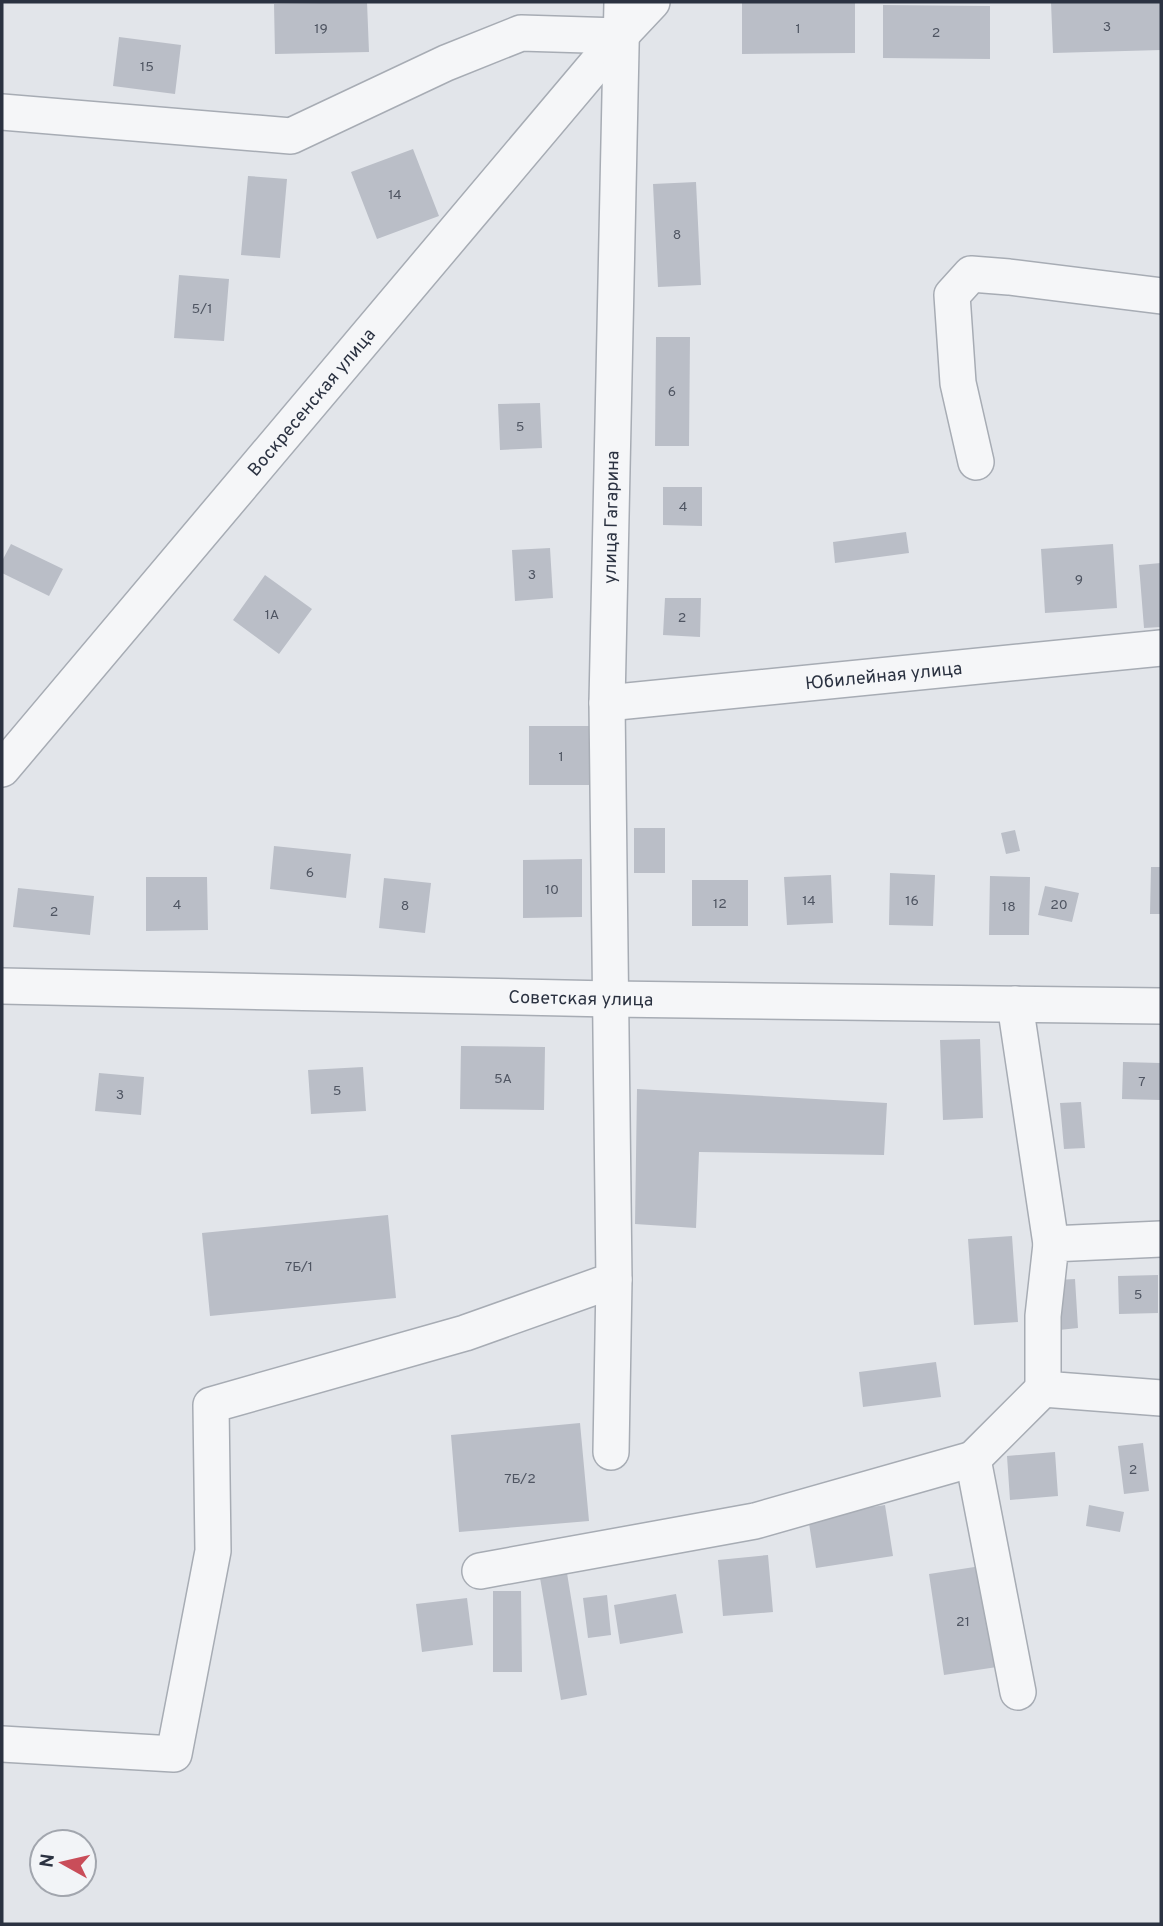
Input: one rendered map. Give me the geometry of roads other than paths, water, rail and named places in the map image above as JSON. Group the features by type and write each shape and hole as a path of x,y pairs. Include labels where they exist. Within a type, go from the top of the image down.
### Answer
{"street":[{"name":"улица Гагарина","path":"611,1452 614,1280 607,703 622,2"},
{"path":"2,112 291,135 446,63 521,33 620,36 652,2"},
{"name":"Воскресенская улица","path":"2,769 620,36"},
{"path":"976,462 958,383 952,295 971,274 1161,296"},
{"name":"Юбилейная улица","path":"607,703 1161,648"},
{"name":"Советская улица","path":"2,986 610,999 1161,1006"},
{"path":"480,1571 755,1521 973,1459 1043,1389 1043,1315 1051,1244 1015,1004"},
{"path":"1051,1244 1161,1239"},
{"path":"2,1744 174,1754 213,1551 211,1405 465,1333 614,1280"},
{"path":"1043,1389 1161,1398"},
{"path":"973,1459 1018,1692"}]}
